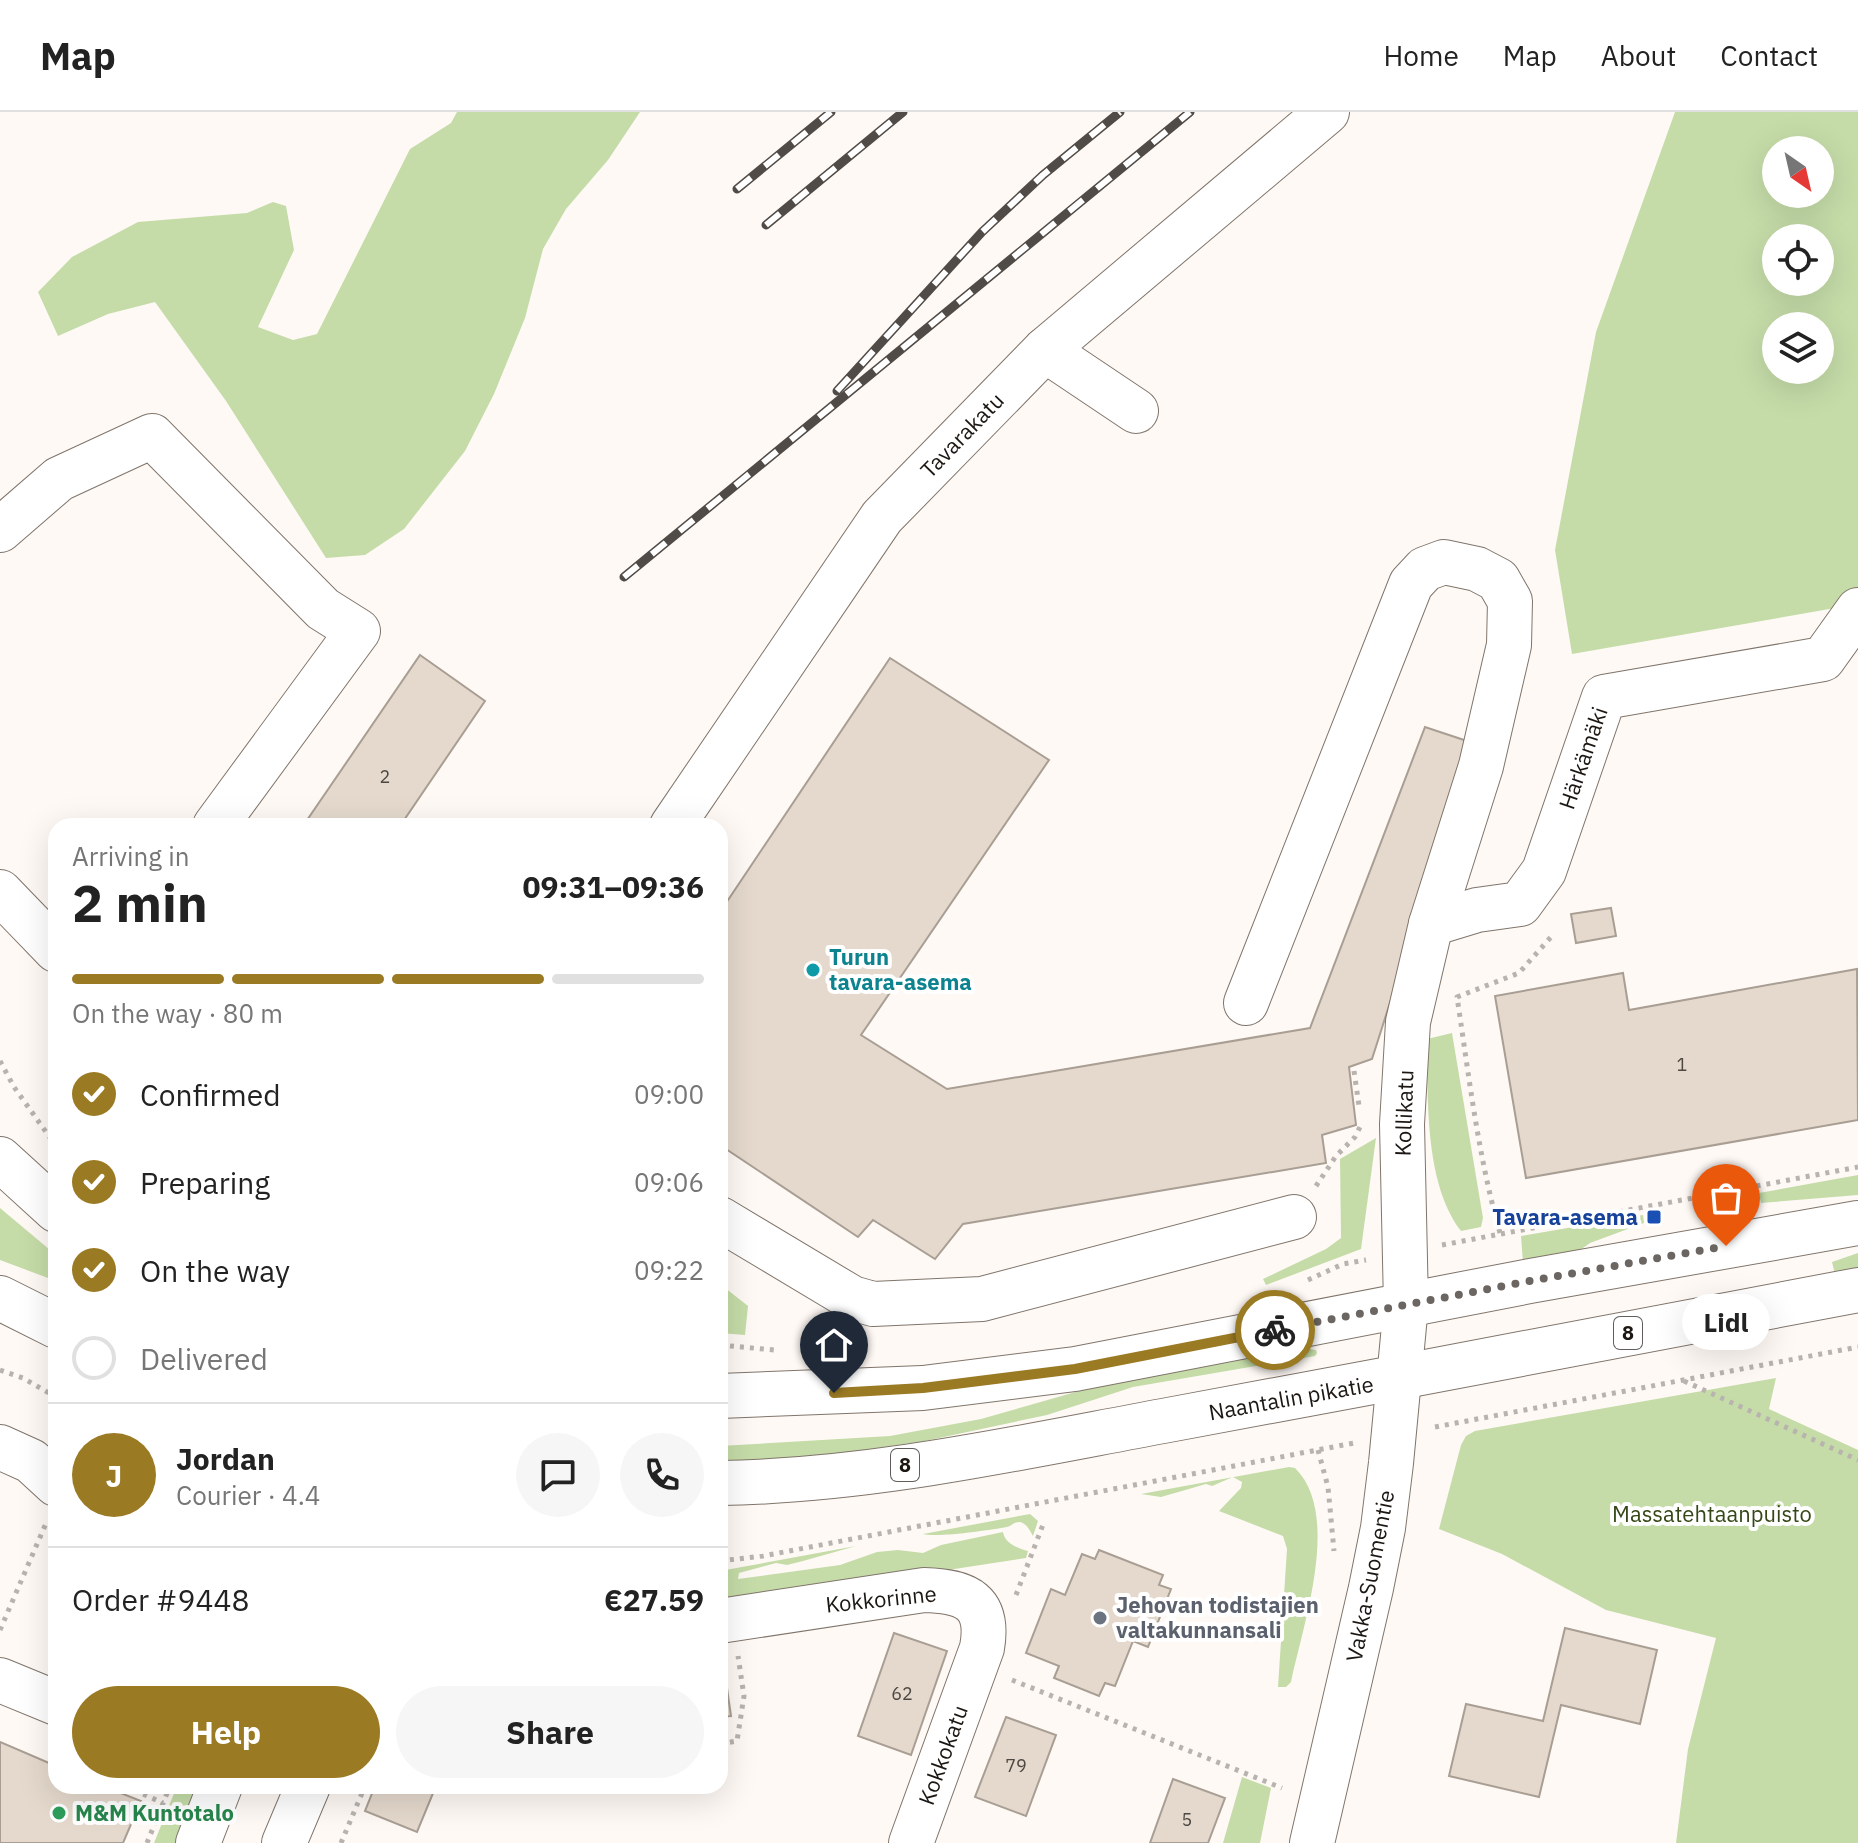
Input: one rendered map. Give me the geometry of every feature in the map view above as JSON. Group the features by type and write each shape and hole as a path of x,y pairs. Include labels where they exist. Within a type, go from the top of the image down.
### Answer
{"main road":[{"name":"Tavarakatu","path":"677,818 882,517 1045,350 1327,112"},
{"path":"1045,350 1136,411"},
{"path":"0,530 59,479 152,436 323,609 358,631 221,818"},
{"name":"Kollikatu","path":"1246,1003 1411,584 1425,569 1444,562 1477,569 1498,580 1510,601 1509,645 1481,766 1431,924 1408,1022 1402,1124 1406,1305"},
{"name":"Härkämäki","path":"1431,924 1477,910 1520,904 1544,871 1604,697 1823,659 1858,610"},
{"path":"0,892 48,942"},
{"path":"0,1159 48,1203"},
{"path":"728,1224 852,1298 873,1304 982,1299 1294,1217"},
{"path":"728,1396 923,1388 1075,1369 1858,1223"},
{"name":"Naantalin pikatie","path":"728,1483 837,1475 910,1465 1399,1378 1858,1290"},
{"path":"0,1298 48,1322"},
{"name":"Vakka-Suomentie","path":"1312,1843 1383,1528 1406,1305"},
{"path":"0,1447 31,1461 48,1491"},
{"name":"Kokkorinne","path":"728,1620 910,1591 950,1591 975,1606 985,1624 976,1666"},
{"name":"Kokkokatu","path":"911,1843 976,1666"},
{"path":"0,1680 48,1700"},
{"path":"198,1843 217,1794"},
{"path":"284,1843 305,1794"}],"path":[{"path":"1551,937 1519,973 1457,997 1475,1120 1490,1199 1500,1233 1858,1167"},
{"path":"0,1061 14,1087 48,1135"},
{"path":"1354,1071 1360,1108"},
{"path":"1294,1217 1336,1156 1355,1137 1362,1122"},
{"path":"1457,1423 1858,1347"},
{"path":"0,1370 23,1378 48,1392"},
{"path":"1683,1381 1858,1460"},
{"path":"728,1560 989,1514 1318,1450 1328,1487 1335,1547 1333,1560"},
{"path":"0,1630 48,1512"},
{"path":"1017,1592 1044,1522"},
{"path":"728,1628 744,1696 737,1741 728,1743"},
{"path":"976,1666 1282,1788"},
{"path":"1279,1802 1284,1775"},
{"path":"143,1794 163,1803"},
{"path":"147,1843 167,1794"},
{"path":"341,1843 362,1794"}],"green space":[{"path":"457,112 640,112 608,160 566,209 543,249 525,318 494,394 465,451 404,529 365,555 326,558 226,401 155,302 108,314 58,336 38,292 72,257 138,222 247,213 273,202 286,206 294,250 258,327 293,340 317,334 410,149 451,123"},
{"path":"1675,112 1858,112 1858,604 1572,654 1555,550 1596,332"},
{"path":"1452,1033 1483,1218 1481,1227 1461,1231 1440,1189 1428,1113 1427,1039"},
{"path":"1376,1138 1361,1249 1266,1285 1263,1279 1326,1249 1341,1238 1340,1159"},
{"path":"1858,1175 1858,1195 1761,1203 1759,1193"},
{"path":"0,1208 48,1248 48,1278 0,1260"},
{"path":"1643,1215 1644,1223 1590,1243 1573,1255 1523,1263 1521,1236"},
{"path":"1858,1253 1858,1270 1835,1274 1832,1262"},
{"path":"728,1290 748,1306 745,1335 728,1334"},
{"path":"1302,1348 1316,1350 1317,1353 1315,1356 1133,1387 1047,1415 925,1441 837,1454 728,1462 728,1446 890,1436 981,1419 1114,1381"},
{"name":"Massatehtaanpuisto","path":"1776,1378 1769,1409 1858,1450 1858,1843 1676,1843 1688,1749 1716,1638 1606,1610 1502,1554 1439,1529 1461,1445 1466,1436 1475,1431"},
{"path":"1295,1468 1309,1488 1316,1513 1318,1541 1310,1601 1291,1682 1286,1687 1278,1687 1287,1549 1283,1536 1219,1511 1241,1488 1242,1482 1233,1477"},
{"path":"1232,1477 1212,1486 1206,1484 1161,1497 1141,1494"},
{"path":"1030,1514 1038,1521 1033,1536 1021,1522 977,1532 923,1534"},
{"path":"1003,1532 1009,1542 1028,1551 1026,1558 728,1604 728,1570 856,1546 787,1565 776,1563 739,1573 738,1579 840,1565 877,1552 898,1550 923,1553 941,1545"},
{"path":"1242,1777 1271,1788 1260,1843 1223,1843"},
{"path":"174,1794 196,1794 176,1843 154,1843"}],"building":[{"path":"420,655 485,701 405,818 308,818"},
{"name":"Turun tavara-asema","path":"890,658 1049,760 861,1035 947,1089 1310,1028 1425,727 1473,743 1372,1059 1349,1067 1356,1125 1322,1135 1326,1163 963,1224 935,1259 873,1220 858,1237 728,1150 728,900"},
{"path":"1611,908 1616,936 1576,943 1571,914"},
{"path":"1857,969 1858,1120 1526,1178 1495,996 1623,973 1629,1010"},
{"name":"Jehovan todistajien valtakunnansali","path":"1099,1550 1163,1575 1159,1585 1171,1589 1148,1647 1133,1641 1115,1686 1105,1683 1099,1696 1054,1678 1059,1666 1026,1653 1051,1589 1065,1595 1082,1554 1095,1559"},
{"path":"1565,1628 1657,1650 1640,1724 1561,1705 1539,1797 1449,1776 1466,1704 1543,1721"},
{"path":"894,1633 947,1651 911,1755 858,1736"},
{"path":"1006,1717 1056,1735 1026,1816 975,1797"},
{"path":"0,1742 48,1763 48,1794 123,1794 141,1801 123,1843 0,1843"},
{"path":"1173,1779 1225,1798 1208,1843 1150,1843"},
{"path":"372,1794 433,1794 417,1832 365,1811"}],"railway":[{"path":"737,189 831,112"},
{"path":"766,225 903,112"},
{"path":"837,391 982,232 1043,175 1120,112"},
{"path":"624,577 1190,112"}],"way so far":[{"path":"1275,1330 1726,1246"}],"place":[{"name":"Turun tavara-asema","path":"813,970"},
{"name":"Tavara-asema","path":"1654,1217"},
{"name":"Lidl","path":"1726,1246"},
{"name":"Jehovan todistajien valtakunnansali","path":"1100,1618"},
{"name":"M&M Kuntotalo","path":"59,1813"}],"route":[{"path":"834,1393 923,1388 1075,1369 1275,1330"}]}
